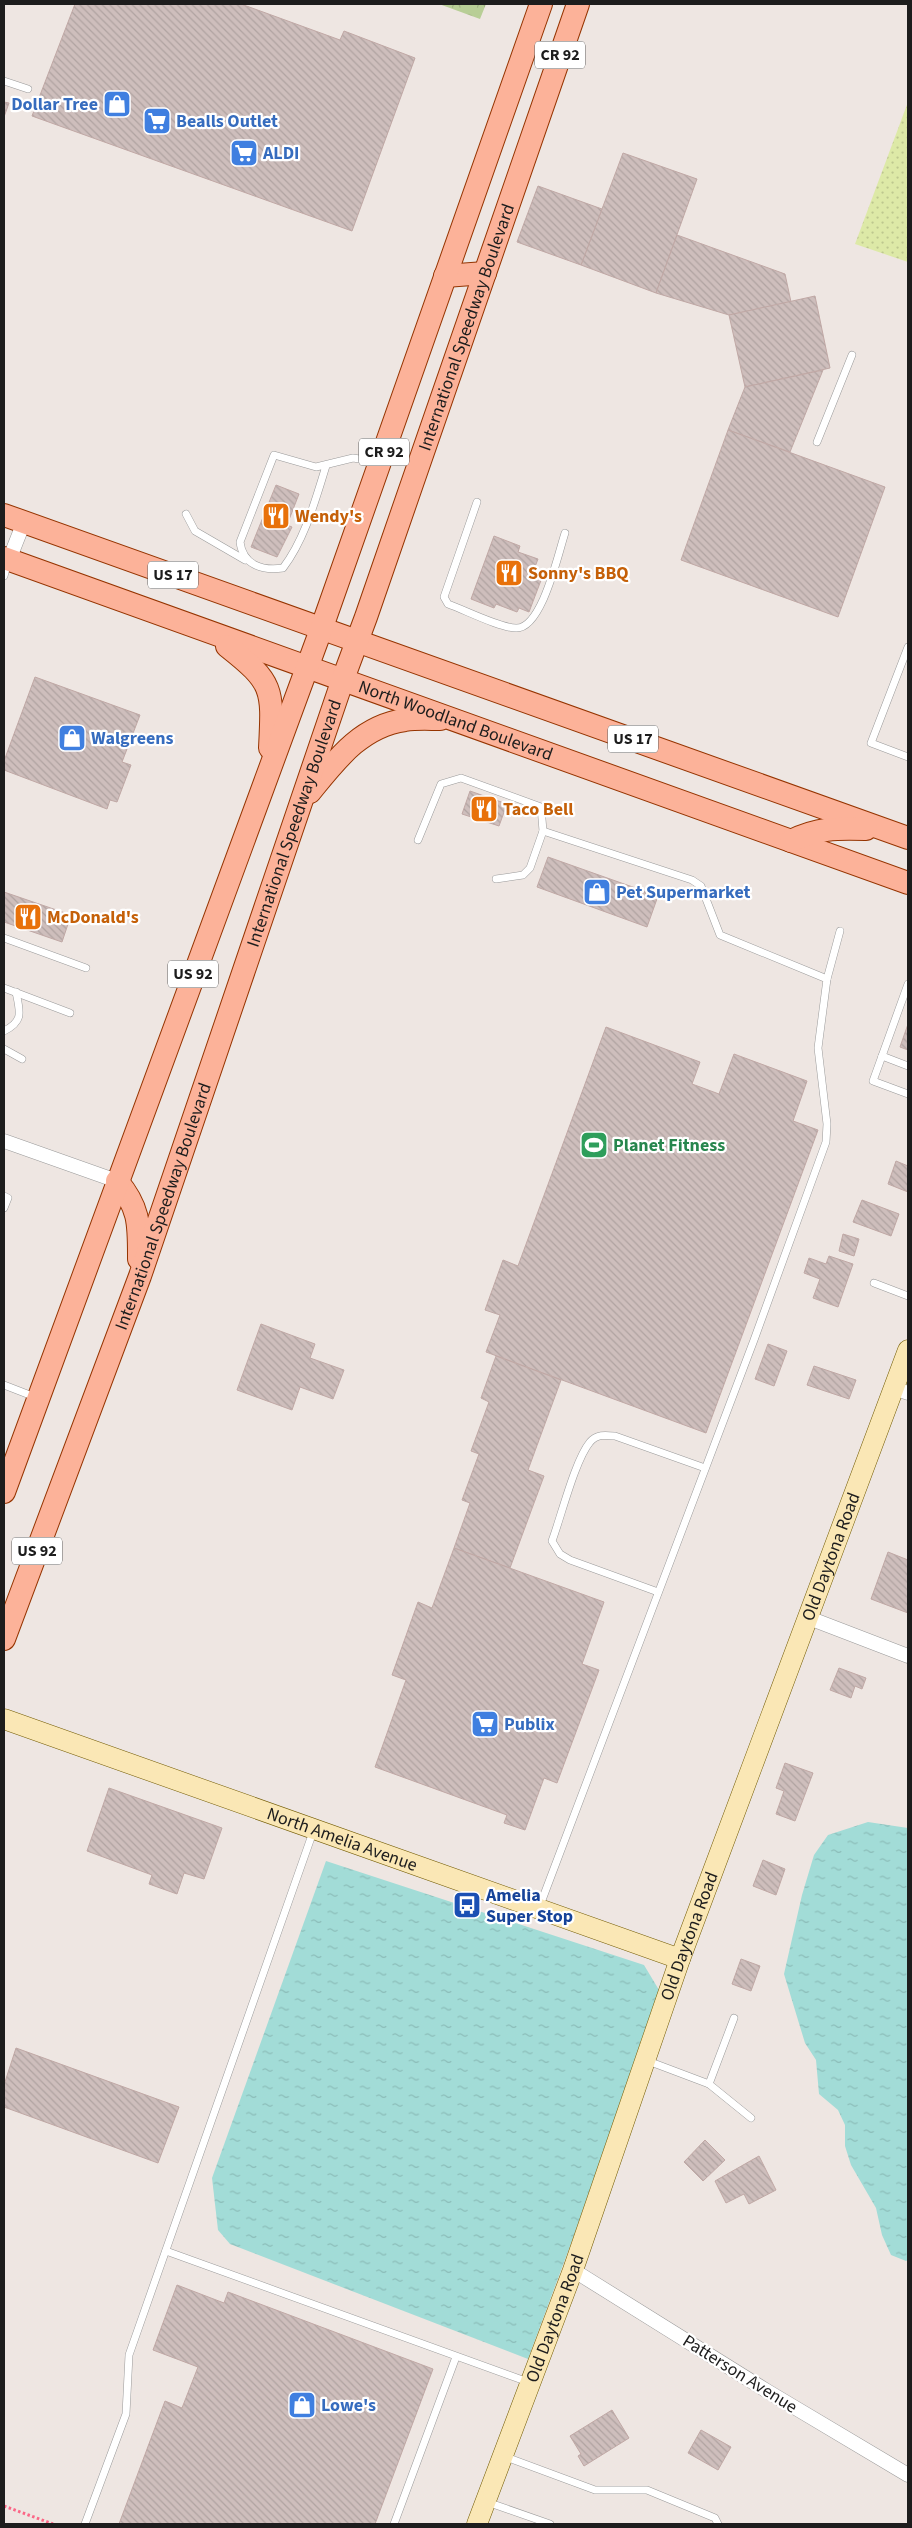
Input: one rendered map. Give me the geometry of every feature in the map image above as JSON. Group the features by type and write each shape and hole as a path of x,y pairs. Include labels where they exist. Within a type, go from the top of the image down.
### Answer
{"main road":[{"name":"International Speedway Boulevard","path":"4,1492 117,1181 308,667 372,464 445,276 540,4"},
{"name":"International Speedway Boulevard","path":"4,1639 140,1276 343,679 414,480 578,4"},
{"path":"513,84 543,106"},
{"path":"445,276 485,272"},
{"path":"372,464 414,480"},
{"name":"US 17","path":"14,519 322,627 908,838"},
{"name":"North Woodland Boulevard","path":"6,565 343,679 908,883"},
{"name":"US 92","path":"212,634 254,667 268,688 272,704 270,766"},
{"path":"301,802 345,749 369,732 404,720 452,718"},
{"path":"791,841 808,833 827,828 884,829"},
{"path":"117,1181 131,1198 139,1225 140,1276"}],"street":[{"path":"6,565 14,519"},
{"path":"4,1141 117,1181"},
{"name":"Old Daytona Road","path":"477,2524 573,2270 680,1959 809,1618 901,1390 908,1350"},
{"path":"809,1618 908,1656"},
{"name":"North Amelia Avenue","path":"4,1719 680,1959"},
{"name":"Patterson Avenue","path":"573,2270 767,2391 908,2475"}],"lane":[{"path":"4,81 28,89"},
{"path":"816,442 852,355"},
{"path":"247,561 241,553 240,542 274,455 316,467 352,458 372,464"},
{"path":"186,514 195,531 247,561 270,570 283,568 297,548 326,466"},
{"path":"477,502 444,596 448,604 510,627 525,627 532,620 543,600 565,533"},
{"path":"908,647 871,743 908,757"},
{"path":"418,840 442,784 461,778 541,807 544,831 530,868 523,875 496,879"},
{"path":"544,831 692,880 701,886 720,935 827,979"},
{"path":"539,1908 826,1142 827,1124 818,1048 827,979 840,931"},
{"path":"4,938 86,968"},
{"path":"908,984 873,1081 908,1094"},
{"path":"4,988 70,1013"},
{"path":"4,1031 15,1026 21,1014 16,992"},
{"path":"4,1049 22,1059"},
{"path":"882,1056 908,1066"},
{"path":"4,1196 8,1198 4,1208"},
{"path":"874,1283 908,1296"},
{"path":"4,1385 38,1398"},
{"path":"658,1592 570,1560 555,1548 552,1541 581,1458 590,1441 602,1434 614,1436 705,1468"},
{"path":"85,2524 126,2414 129,2355 314,1829"},
{"path":"709,2084 734,2018"},
{"path":"646,2060 709,2084 751,2118"},
{"path":"166,2251 456,2357 531,2382"},
{"path":"394,2524 456,2357"},
{"path":"503,2456 595,2490 648,2490 715,2518 718,2524"},
{"path":"486,2502 550,2524"}],"path":[{"path":"4,2506 53,2524"}],"green space":[{"path":"439,4 486,4 480,19"},
{"path":"908,102 908,262 855,244"}],"water":[{"path":"868,1822 908,1828 908,2260 906,2261 891,2255 882,2235 876,2208 851,2165 845,2146 845,2125 838,2110 819,2094 816,2060 805,2043 784,1974 802,1895 814,1855 828,1835"},
{"path":"326,1861 644,1965 659,1990 573,2238 528,2359 230,2244 218,2230 212,2178"}],"building":[{"path":"75,4 241,4 340,40 344,31 415,58 352,231 32,116"},
{"path":"4,102 9,103 4,117"},
{"path":"623,153 697,179 656,293 581,265"},
{"path":"538,186 602,209 581,265 517,242"},
{"path":"677,235 785,274 791,302 729,315 656,293"},
{"path":"815,296 830,368 745,387 729,315"},
{"path":"823,370 790,452 728,430 745,387"},
{"path":"728,430 885,487 838,617 681,560"},
{"name":"Wendy's","path":"276,485 299,494 287,525 292,527 277,557 251,547"},
{"name":"Sonny's BBQ","path":"494,536 520,546 518,552 538,559 533,572 543,575 529,612 519,608 517,612 496,604 494,608 471,599"},
{"name":"Walgreens","path":"35,677 140,715 122,762 131,765 117,802 110,800 107,809 4,770 4,761"},
{"name":"Taco Bell","path":"470,791 507,804 499,826 462,814"},
{"name":"Pet Supermarket","path":"548,857 658,896 647,927 537,887"},
{"path":"4,892 71,915 62,942 4,922"},
{"path":"908,1024 908,1050 900,1047"},
{"path":"606,1027 700,1062 692,1084 719,1094 734,1054 807,1081 793,1121 818,1130 706,1433 486,1352 500,1315 485,1310 503,1260 518,1266"},
{"path":"896,1161 908,1166 908,1192 888,1184"},
{"path":"862,1200 899,1214 891,1236 853,1222"},
{"path":"843,1234 859,1239 854,1256 839,1251"},
{"path":"829,1256 853,1264 838,1307 813,1298 820,1279 804,1273 809,1258 826,1264"},
{"path":"261,1324 315,1344 310,1358 344,1370 333,1399 300,1387 292,1410 237,1390"},
{"path":"768,1344 787,1351 774,1386 755,1379"},
{"path":"496,1356 561,1380 528,1470 544,1476 510,1568 454,1548 470,1503 462,1500 479,1454 471,1451 489,1402 481,1398"},
{"path":"814,1366 856,1380 849,1399 807,1385"},
{"name":"Publix","path":"454,1548 604,1602 582,1664 599,1670 557,1783 544,1778 525,1830 504,1823 507,1815 375,1767 406,1680 392,1675 418,1602 432,1608"},
{"path":"888,1552 908,1560 908,1613 871,1599"},
{"path":"839,1668 866,1678 862,1689 855,1686 851,1698 830,1690"},
{"path":"785,1763 813,1773 795,1821 776,1814 784,1791 776,1788"},
{"path":"109,1788 222,1828 204,1879 184,1873 177,1894 149,1884 152,1875 87,1851"},
{"path":"763,1860 785,1869 776,1895 753,1886"},
{"path":"741,1959 760,1966 751,1991 732,1984"},
{"path":"16,2048 179,2107 158,2163 4,2107 4,2085"},
{"path":"705,2140 725,2160 703,2181 684,2162"},
{"path":"759,2156 776,2190 749,2204 744,2194 726,2203 715,2181"},
{"name":"Lowe's","path":"177,2285 224,2303 228,2292 433,2369 375,2524 119,2524 165,2401 182,2408 198,2367 153,2350"},
{"path":"612,2410 629,2438 584,2466 578,2456 581,2454 570,2436"},
{"path":"701,2430 731,2447 718,2470 688,2453"}],"place":[{"name":"Dollar Tree","path":"117,104"},
{"name":"Bealls Outlet","path":"157,121"},
{"name":"ALDI","path":"244,153"},
{"name":"Wendy's","path":"276,516"},
{"name":"Sonny's BBQ","path":"509,573"},
{"name":"Walgreens","path":"72,738"},
{"name":"Taco Bell","path":"484,809"},
{"name":"Pet Supermarket","path":"597,892"},
{"name":"McDonald's","path":"28,917"},
{"name":"Planet Fitness","path":"594,1145"},
{"name":"Publix","path":"485,1724"},
{"name":"Amelia Super Stop","path":"467,1905"},
{"name":"Lowe's","path":"302,2405"}]}
